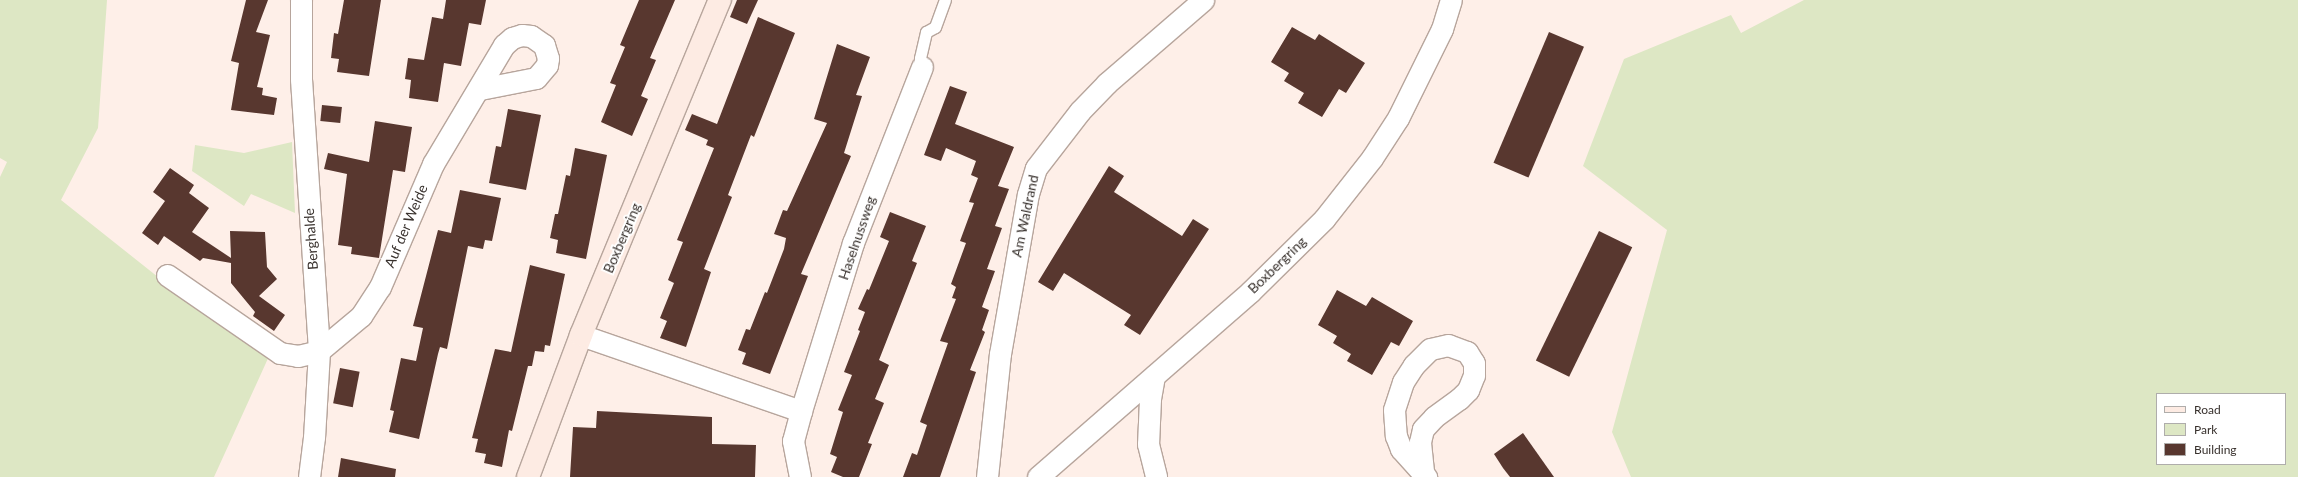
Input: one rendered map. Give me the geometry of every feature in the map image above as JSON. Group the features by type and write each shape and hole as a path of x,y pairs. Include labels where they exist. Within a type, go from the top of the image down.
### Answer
{"street":[{"name":"Berghalde","path":"301,0 301,79 319,351 314,437 309,477"},
{"name":"Boxbergring","path":"528,477 581,336 720,0"},
{"name":"Am Waldrand","path":"987,477 1000,354 1028,194 1036,168 1080,111 1107,83 1203,0"},
{"name":"Boxbergring","path":"1038,477 1154,376 1288,255 1347,191 1383,141 1407,101 1442,28 1452,0"},
{"name":"Haselnussweg","path":"800,477 793,441 801,411 852,243 922,67"},
{"name":"Auf der Weide","path":"319,351 361,316 380,287 432,164 480,89"},
{"path":"167,275 280,353 298,356 319,351"},
{"path":"581,336 801,411"},
{"path":"1448,345 1467,352 1474,363 1474,375 1468,390 1460,399 1434,417 1423,429 1420,442 1424,474 1401,449 1396,436 1394,410 1403,382 1414,365 1430,349 1448,345"},
{"path":"1154,376 1150,399 1148,444 1156,477"}],"lane":[{"path":"922,67 920,58 926,32 935,27 945,0"}],"green space":[{"path":"0,0 107,0 98,128 61,200 163,281 270,354 214,477 0,477 0,177 7,162 0,158"},
{"path":"1804,0 2298,0 2298,477 1631,477 1612,432 1667,230 1583,166 1624,59 1731,15 1741,33"},
{"path":"292,142 295,213 251,194 244,206 192,171 195,145 244,153"}],"building":[{"path":"246,0 268,0 256,32 270,35 257,87 263,88 262,95 277,98 274,115 231,110 239,63 231,61"},
{"path":"344,0 381,0 369,76 337,72 339,59 331,58 334,33 338,34"},
{"path":"446,0 486,0 481,25 469,23 461,66 444,63 438,102 409,98 411,80 405,79 408,58 424,60 432,17 443,19"},
{"path":"639,0 675,0 650,58 656,60 641,96 648,99 632,136 601,122 616,85 610,83 625,47 620,45"},
{"path":"737,0 758,0 747,24 730,17"},
{"path":"758,17 795,33 754,137 751,135 728,195 732,197 704,269 711,272 686,347 660,338 667,321 660,318 674,283 668,280 683,242 677,240 714,148 706,145 708,140 685,130 692,114 717,124"},
{"path":"1292,27 1315,40 1319,34 1365,63 1346,93 1339,89 1322,117 1298,103 1304,93 1284,81 1289,73 1271,62"},
{"path":"1549,32 1584,47 1528,178 1494,163"},
{"path":"837,44 870,57 856,95 862,96 844,153 851,156 801,274 808,276 770,374 742,364 746,353 738,350 746,329 750,330 765,292 767,293 784,249 786,238 774,234 783,210 787,211 827,123 814,119"},
{"path":"950,86 967,92 955,124 1014,147 998,186 1009,189 995,226 1002,228 987,269 995,271 982,307 989,310 982,330 985,332 970,370 976,372 940,477 903,477 912,453 917,455 927,425 920,422 948,343 940,341 956,299 952,298 956,287 951,284 966,243 960,241 974,203 969,202 978,178 971,175 976,161 946,148 941,161 924,155"},
{"path":"322,105 342,107 340,123 320,121"},
{"path":"508,109 541,115 526,190 489,183 496,146 501,147"},
{"path":"375,121 412,127 405,172 393,170 379,258 351,254 352,247 338,245 347,174 324,169 328,153 369,162"},
{"path":"575,148 607,155 586,259 556,253 558,240 550,238 555,214 558,214 566,175 570,176"},
{"path":"1109,166 1124,176 1114,192 1182,236 1193,219 1209,229 1140,335 1124,325 1131,315 1064,273 1053,291 1038,282"},
{"path":"170,168 194,185 189,193 209,208 192,232 231,258 230,231 265,232 267,267 277,279 259,296 285,315 274,331 253,316 255,312 231,283 231,263 203,258 200,261 164,236 158,245 142,233 165,201 153,192"},
{"path":"460,190 501,198 492,241 485,240 483,249 468,246 447,349 440,347 419,439 389,432 394,411 390,410 401,358 416,361 423,328 413,326 438,230 451,233"},
{"path":"890,212 926,226 912,261 917,263 879,360 889,365 875,399 884,403 868,443 872,444 859,477 843,477 831,472 837,457 830,454 843,412 838,410 852,375 844,372 860,331 858,330 865,312 858,309 867,289 869,290 889,241 880,237"},
{"path":"1599,231 1632,247 1569,377 1536,360"},
{"path":"530,265 565,274 550,346 545,345 544,352 535,351 532,366 528,366 512,431 509,430 502,467 484,463 486,454 475,452 478,439 472,438 495,349 511,352"},
{"path":"1337,290 1366,306 1372,297 1413,321 1399,346 1391,342 1372,375 1347,361 1351,354 1333,343 1337,336 1318,325"},
{"path":"340,368 360,372 353,407 333,403"},
{"path":"597,411 712,417 712,444 756,445 755,477 570,477 573,427 596,428"},
{"path":"1523,433 1554,477 1510,477 1503,468 1494,454"},
{"path":"341,458 396,469 395,477 338,477"}]}
